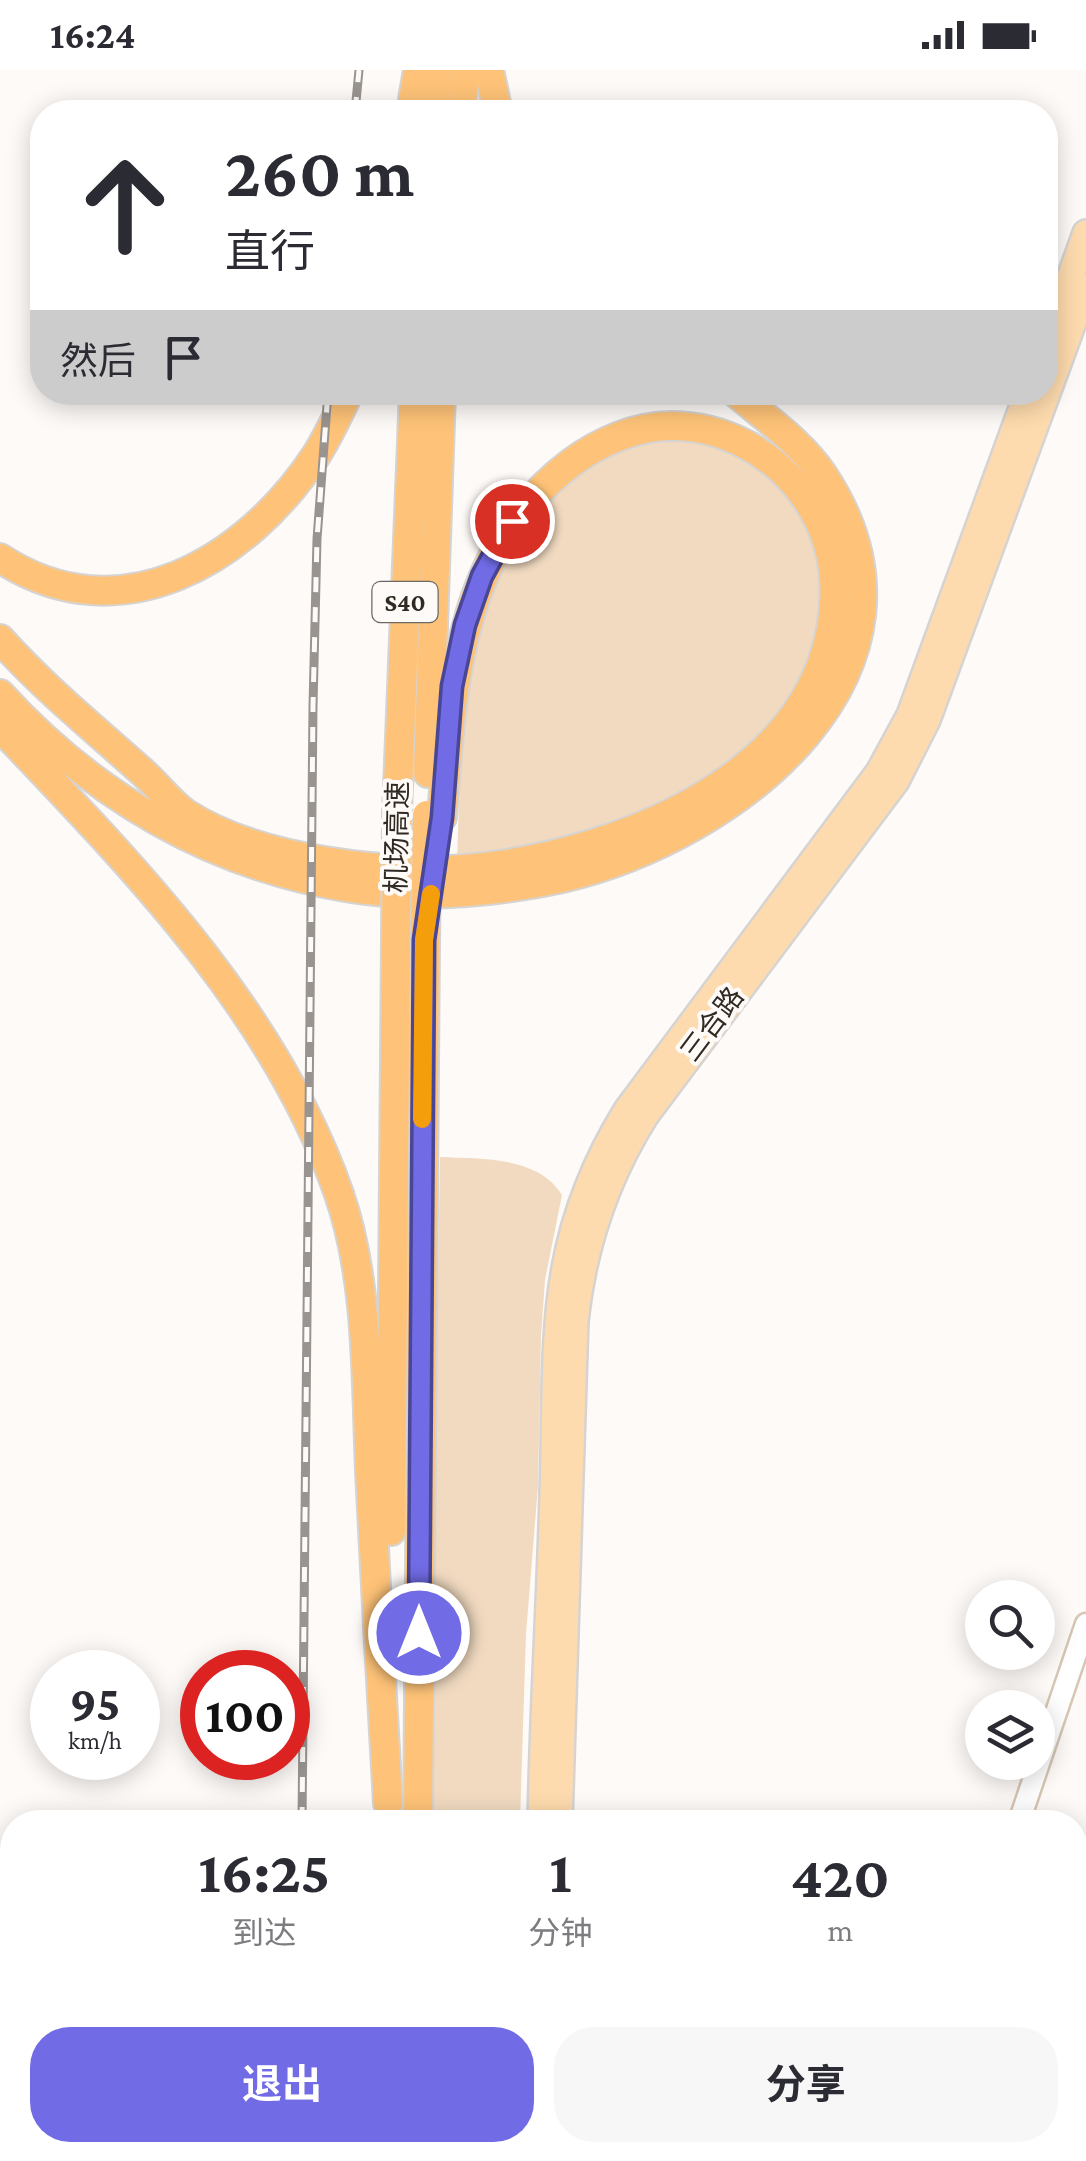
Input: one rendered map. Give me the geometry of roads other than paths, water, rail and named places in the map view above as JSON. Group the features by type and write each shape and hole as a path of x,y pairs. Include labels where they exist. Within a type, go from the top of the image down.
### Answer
{"highway":[{"path":"413,100 418,70"},
{"path":"434,100 437,70"},
{"path":"462,100 465,70"},
{"path":"489,70 495,100"},
{"path":"0,558 36,578 88,592 136,590 180,576 219,555 252,529 318,453 342,405"},
{"name":"机场高速","path":"388,1810 396,812 413,405"},
{"name":"机场高速","path":"418,1810 424,940 434,816 441,405"},
{"path":"0,694 38,736 126,805 194,840 302,879 354,888 462,893 565,877 629,856 736,800 773,770 825,713 857,639 860,577 842,514 824,476 805,453 750,405"},
{"path":"0,639 44,689 185,812 236,836 304,856 373,868 428,872 514,864 586,848 648,824 749,764 800,709 828,648 835,589 832,553 822,526 788,475 763,454 734,438 708,430 653,426 582,455 549,480 512,521 482,576 465,625 452,686 434,816"},
{"path":"0,726 113,846 238,998 304,1110 340,1197 365,1324 388,1810"}],"main road":[{"path":"1058,312 1086,234"},
{"name":"三合路","path":"1058,363 1086,287"},
{"name":"三合路","path":"541,1810 555,1317 576,1211 599,1155 637,1096 879,772 910,715 1023,405"},
{"name":"三合路","path":"559,1810 575,1321 580,1273 595,1218 617,1162 645,1116 896,781 927,720 1043,405"}],"lane":[{"path":"1022,1810 1086,1624"}],"railway":[{"path":"356,100 359,70"},
{"path":"302,1810 313,706 317,539 327,405"}]}
